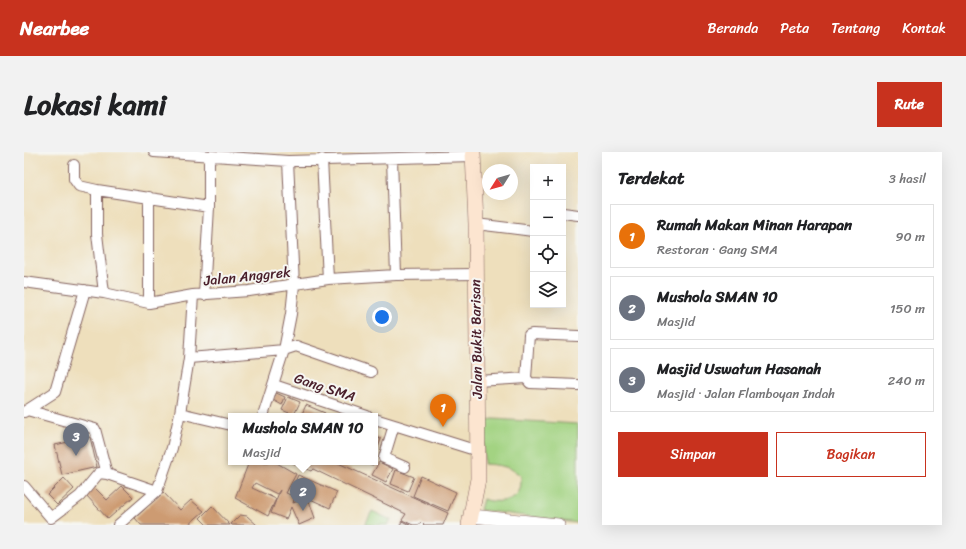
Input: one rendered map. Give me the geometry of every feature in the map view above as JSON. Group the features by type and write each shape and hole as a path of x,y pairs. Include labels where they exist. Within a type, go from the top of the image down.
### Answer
{"main road":[{"name":"Jalan Bukit Barisan","path":"470,520 478,482 476,224 473,154"}],"street":[{"path":"154,152 288,161 322,159 392,159 473,154"},
{"path":"204,294 209,207 215,155"},
{"path":"322,159 328,279"},
{"path":"392,159 396,275"},
{"path":"264,413 284,350 291,314 294,285 288,161"},
{"path":"74,165 74,179 79,186 209,207"},
{"path":"97,190 98,234 104,293"},
{"path":"149,197 149,302"},
{"path":"566,213 578,215"},
{"path":"476,224 530,231"},
{"name":"Jalan Anggrek","path":"24,282 104,293 149,302 193,295 249,291 328,279 396,275 476,274"},
{"path":"26,411 55,392 85,290"},
{"path":"118,525 156,491 172,448 180,413 189,358 193,295"},
{"path":"578,336 529,335 526,378 530,383 578,385"},
{"path":"189,358 284,350 296,346 372,372"},
{"path":"477,381 526,378"},
{"name":"Gang SMA","path":"274,385 358,413"},
{"path":"26,411 95,429 107,474"},
{"path":"180,413 228,425"},
{"path":"378,420 478,451"},
{"path":"394,425 384,458 405,467"},
{"path":"24,486 51,518 80,496 99,473 107,474 156,491"},
{"path":"470,520 558,525"}],"green space":[{"path":"493,419 578,424 578,523 480,510 483,499 504,501 514,497 521,486 521,476 513,470 484,464 483,421"},
{"path":"372,511 391,520 388,525 365,525"}],"building":[{"path":"276,393 285,397 282,405 273,400"},
{"path":"288,397 300,402 295,413 289,413 282,410"},
{"path":"306,405 325,413 302,413"},
{"path":"90,437 97,467 62,475 55,445"},
{"path":"378,438 381,439 378,448"},
{"path":"379,462 393,469 386,482 372,475"},
{"path":"248,465 280,465 296,474 286,493 295,497 293,503 306,498 291,491 298,475 337,492 330,508 308,498 315,518 299,525 291,507 286,519 271,513 280,490 277,494 255,483 252,488 276,499 268,516 235,498"},
{"path":"298,465 343,465 448,513 443,525 424,525 421,522 419,525 413,525 402,520 406,514 313,469 311,471"},
{"path":"396,470 414,477 408,491 391,484"},
{"path":"421,476 456,492 448,511 413,496"},
{"path":"64,478 74,489 57,505 47,495"},
{"path":"122,486 133,497 108,519 86,495 94,487 107,500"},
{"path":"163,492 180,510 191,500 204,511 188,525 141,525 135,518"},
{"path":"212,506 230,525 207,525 200,518"},
{"path":"240,515 247,516 257,525 232,525 231,524"},
{"path":"402,521 410,525 400,525"}],"place":[{"name":"Rumah Makan Minan Harapan","path":"443,427"},
{"name":"Masjid Uswatun Hasanah","path":"76,456"},
{"name":"Mushola SMAN 10","path":"303,511"}]}
